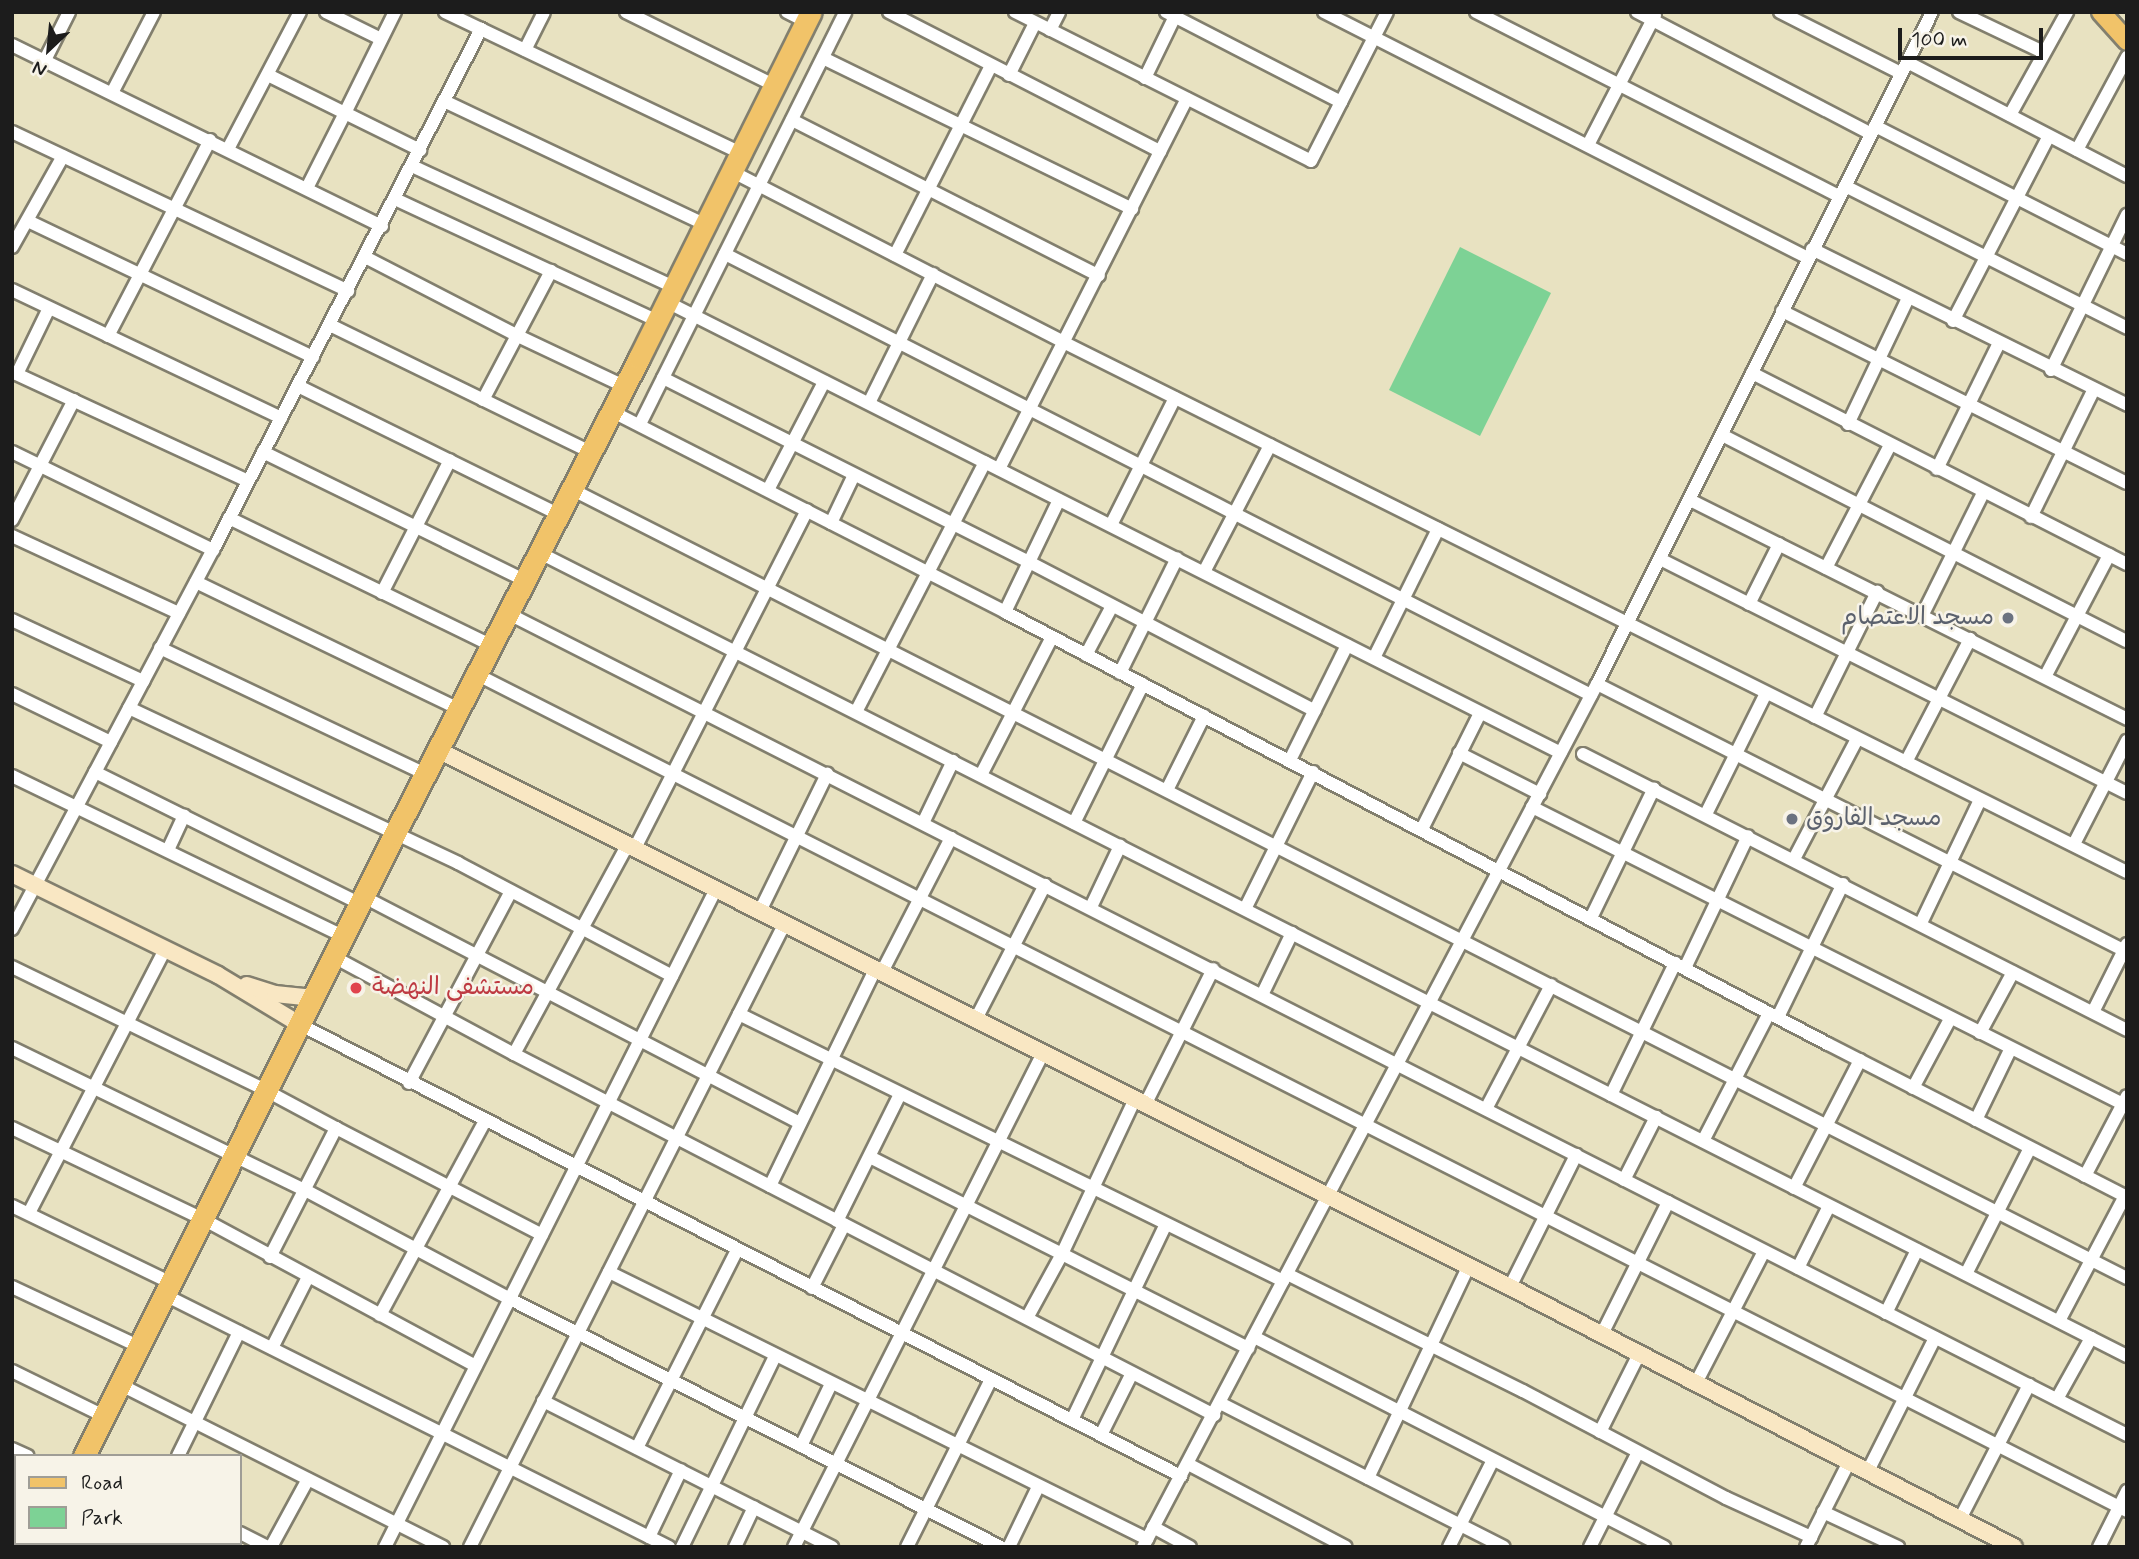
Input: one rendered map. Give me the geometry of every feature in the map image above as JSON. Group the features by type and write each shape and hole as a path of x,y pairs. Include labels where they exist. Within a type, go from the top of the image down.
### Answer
{"highway":[{"path":"86,1454 166,1288 301,1025 395,833 667,303 774,85 802,15"}],"main road":[{"path":"2101,12 2127,41"}],"street":[{"path":"45,60 69,12"},
{"path":"112,93 154,12"},
{"path":"228,149 300,12"},
{"path":"326,12 381,39"},
{"path":"307,188 395,12"},
{"path":"445,12 525,50 736,162 759,185 1065,343 2127,872"},
{"path":"525,50 544,12"},
{"path":"626,12 774,85"},
{"path":"640,424 845,12"},
{"path":"889,12 1160,151"},
{"path":"1015,12 1311,161 1387,12"},
{"path":"1050,30 1059,12"},
{"path":"1324,12 1588,145 1908,298 2093,391 2127,405"},
{"path":"1476,12 2127,328"},
{"path":"1637,12 1654,16 1873,130 2127,254"},
{"path":"1780,12 2010,116 2127,176"},
{"path":"1147,1538 1594,690 1932,12"},
{"path":"1959,12 2043,52"},
{"path":"2010,116 2067,12"},
{"path":"1145,78 1173,14 1341,102"},
{"path":"1588,145 1654,16"},
{"path":"1009,75 1035,23"},
{"path":"12,929 382,226 481,29"},
{"path":"12,45 382,226"},
{"path":"2077,150 2127,57"},
{"path":"823,58 1132,209"},
{"path":"895,255 991,66"},
{"path":"268,75 420,150"},
{"path":"999,469 1187,99"},
{"path":"444,101 704,224"},
{"path":"792,120 1099,276"},
{"path":"12,132 348,291"},
{"path":"1953,321 2049,136"},
{"path":"108,336 210,140"},
{"path":"12,247 63,156"},
{"path":"412,166 667,303 1561,753"},
{"path":"395,199 551,271 667,303"},
{"path":"2051,370 2127,215"},
{"path":"28,221 313,357"},
{"path":"725,254 1404,598 1594,690 1736,754 2126,949 2092,1012"},
{"path":"365,257 518,336 624,386"},
{"path":"483,400 551,271"},
{"path":"869,403 933,274"},
{"path":"12,290 281,418"},
{"path":"1848,424 1908,298"},
{"path":"50,308 15,373 248,481"},
{"path":"1782,311 2127,482"},
{"path":"330,325 590,452"},
{"path":"1937,469 1999,344"},
{"path":"1752,373 2127,564"},
{"path":"663,378 1315,710"},
{"path":"768,490 824,382"},
{"path":"298,386 558,514"},
{"path":"2031,517 2093,391"},
{"path":"1111,525 1175,398"},
{"path":"12,520 74,400"},
{"path":"611,411 1005,612 1913,1088 2126,1196 2059,1321"},
{"path":"1722,435 2127,641"},
{"path":"1204,572 1270,445"},
{"path":"1826,568 1890,445"},
{"path":"12,452 213,550"},
{"path":"263,452 524,580"},
{"path":"383,593 450,460"},
{"path":"856,712 985,462"},
{"path":"831,523 854,475"},
{"path":"571,489 767,586 2127,1279"},
{"path":"1922,616 1983,493"},
{"path":"1005,612 1059,500"},
{"path":"1690,500 2127,719"},
{"path":"514,1055 582,930 673,773 733,650 807,510"},
{"path":"229,518 491,645"},
{"path":"1374,658 1438,529"},
{"path":"12,536 178,613"},
{"path":"1749,604 1779,544"},
{"path":"538,552 2127,1356"},
{"path":"2045,677 2109,555"},
{"path":"1120,673 1177,558"},
{"path":"1660,559 2127,793"},
{"path":"196,582 459,709"},
{"path":"1815,717 1877,592"},
{"path":"1086,655 1112,606"},
{"path":"507,613 2127,1435"},
{"path":"12,620 143,681"},
{"path":"981,775 1052,637"},
{"path":"1906,762 1970,639"},
{"path":"1290,760 1346,645"},
{"path":"160,648 425,774"},
{"path":"476,674 2123,1509"},
{"path":"1074,822 1143,684"},
{"path":"1706,814 1766,692"},
{"path":"12,694 111,742"},
{"path":"129,708 395,833 672,976"},
{"path":"1422,829 1480,713"},
{"path":"1167,790 1204,716"},
{"path":"1794,859 1857,739"},
{"path":"2074,844 2127,741"},
{"path":"438,750 1510,1287 2014,1547"},
{"path":"1459,753 1539,794"},
{"path":"1583,754 1921,923 2127,1030"},
{"path":"923,823 953,761"},
{"path":"95,772 362,900 800,1123"},
{"path":"1245,909 1313,772"},
{"path":"760,911 827,774"},
{"path":"12,776 345,937"},
{"path":"1591,918 1654,789"},
{"path":"1921,923 1980,800"},
{"path":"1532,807 2010,1050 2125,1102 2085,1176"},
{"path":"168,850 184,815"},
{"path":"1611,1095 1641,1030 1717,901 1748,836"},
{"path":"770,1186 831,1059 951,838"},
{"path":"1091,907 1120,846"},
{"path":"12,874 218,975 301,1025 409,1083 1181,1476"},
{"path":"1703,1141 1735,1080 1812,949 1843,884"},
{"path":"976,1019 1045,885"},
{"path":"385,1547 716,889"},
{"path":"409,1083 511,891"},
{"path":"470,1547 785,923"},
{"path":"1262,995 1292,933"},
{"path":"29,1213 164,949"},
{"path":"334,957 514,1055 1214,1415"},
{"path":"12,967 267,1090 542,1235"},
{"path":"1027,1318 1062,1254 1093,1186 1213,969"},
{"path":"1980,1034 2013,972"},
{"path":"218,975 275,994 314,998"},
{"path":"1486,1109 1551,985"},
{"path":"739,1014 1166,1224 1429,1344 1809,1542 1849,1462"},
{"path":"1913,1088 1950,1019"},
{"path":"12,1048 305,1190 510,1299 1001,1547"},
{"path":"1976,1120 2010,1050"},
{"path":"794,1547 1043,1053"},
{"path":"1794,1188 1860,1060"},
{"path":"812,1288 900,1094"},
{"path":"1624,1180 1656,1117"},
{"path":"380,1315 485,1121"},
{"path":"12,1128 201,1218 476,1366"},
{"path":"270,1257 336,1128"},
{"path":"1966,1274 2030,1148"},
{"path":"1510,1287 1576,1155"},
{"path":"870,1157 1135,1290 1399,1411 1664,1547"},
{"path":"1601,1336 1668,1202"},
{"path":"12,1206 166,1288 239,1332 668,1547"},
{"path":"1798,1268 1829,1206"},
{"path":"1072,1420 1166,1224"},
{"path":"638,1448 737,1250"},
{"path":"1696,1383 1764,1251"},
{"path":"1886,1313 1917,1251"},
{"path":"1368,1478 1429,1344 1468,1267"},
{"path":"609,1272 1038,1487 1147,1538 1190,1547"},
{"path":"272,1348 308,1277"},
{"path":"12,1287 138,1346"},
{"path":"179,1454 239,1332"},
{"path":"1868,1471 1936,1338"},
{"path":"2057,1399 2091,1338"},
{"path":"1600,1432 1639,1354"},
{"path":"682,1547 714,1487 775,1356"},
{"path":"12,1371 104,1416"},
{"path":"1101,1436 1132,1373"},
{"path":"907,1547 991,1379"},
{"path":"119,1384 443,1547"},
{"path":"801,1446 831,1384"},
{"path":"1960,1519 2029,1385"},
{"path":"543,1401 832,1547"},
{"path":"1220,1403 1504,1547"},
{"path":"1590,1547 1638,1452"},
{"path":"1449,1547 1493,1460"},
{"path":"1188,1464 1331,1543 1346,1547"},
{"path":"649,1537 681,1470"},
{"path":"242,1534 269,1547 308,1479"},
{"path":"1009,1547 1038,1487"},
{"path":"2099,1547 2123,1509 2127,1491"},
{"path":"735,1547 754,1507"},
{"path":"1823,1512 1898,1547"}],"green space":[{"path":"1460,247 1551,293 1480,436 1389,390"}],"place":[{"name":"مسجد الاعتصام","path":"2008,618"},
{"name":"مسجد الفاروق","path":"1792,819"},
{"name":"مستشفى النهضة","path":"356,988"}]}
